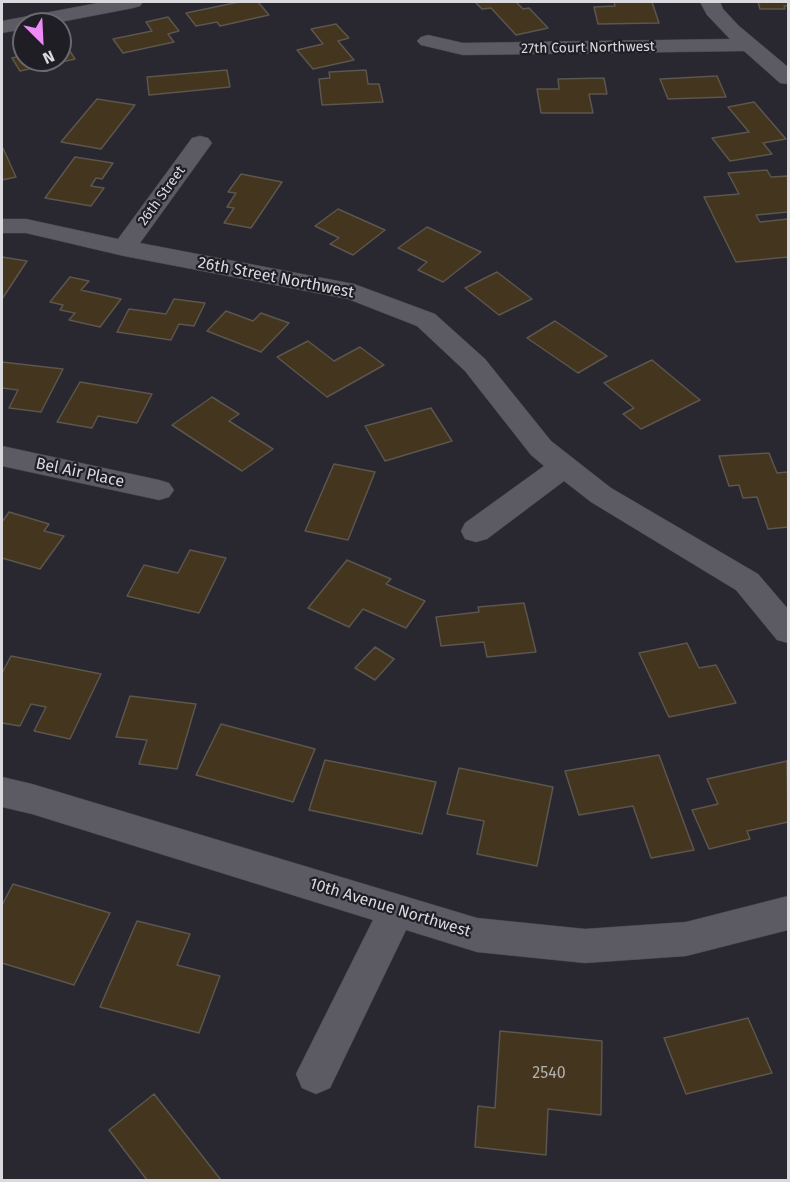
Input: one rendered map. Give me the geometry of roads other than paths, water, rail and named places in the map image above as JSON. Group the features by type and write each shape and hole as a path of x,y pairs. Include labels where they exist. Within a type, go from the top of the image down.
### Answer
{"street":[{"path":"2,27 133,2"},
{"path":"710,2 714,11 749,45 789,78"},
{"name":"27th Court Northwest","path":"428,41 463,49 749,45"},
{"name":"26th Street","path":"124,248 200,143"},
{"name":"26th Street Northwest","path":"2,226 26,226 124,248 354,292 426,320 475,365 541,448 601,495 747,582 789,631"},
{"name":"Bel Air Place","path":"2,456 159,490"},
{"path":"476,531 564,466"},
{"name":"10th Avenue Northwest","path":"2,792 477,934 585,946 686,939 789,913"},
{"path":"316,1074 397,910"}]}
